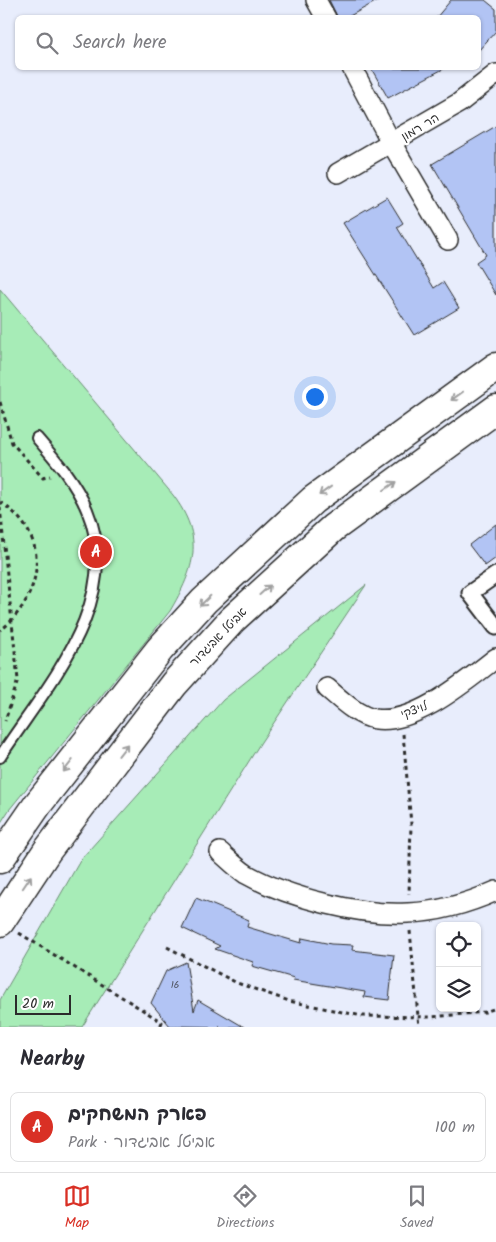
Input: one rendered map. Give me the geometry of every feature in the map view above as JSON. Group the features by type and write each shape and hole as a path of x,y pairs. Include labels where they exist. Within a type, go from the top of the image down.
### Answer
{"main road":[{"path":"0,859 62,773 160,649 204,601 313,500 496,367"},
{"name":"אביטל אביגדור","path":"0,922 47,851 174,684 232,620 332,528 496,409"}],"street":[{"path":"316,0 324,15"},
{"path":"353,70 392,144 448,240"},
{"name":"הר רמון","path":"338,173 392,144 459,103 496,74"},
{"path":"496,575 470,594 496,627"},
{"name":"לויצקי","path":"327,688 348,706 375,719 401,717 425,708 496,658"},
{"path":"220,852 244,873 277,890 324,903 366,910 408,914 472,902 496,891"}],"lane":[{"path":"0,757 73,647 86,619 94,594 98,563 94,528 84,503 66,473 37,438"}],"path":[{"path":"0,402 12,443 43,478 66,473"},
{"path":"0,502 14,511 27,527 35,544 37,563 34,581 27,599 11,620 0,630"},
{"path":"0,507 18,680 3,724"},
{"path":"401,717 412,824 408,914 419,1027"},
{"path":"0,922 162,1022 160,1027"},
{"path":"167,947 237,983 289,1001 362,1016 418,1017 485,1012 496,1008"}],"green space":[{"path":"0,289 173,495 190,525 193,553 186,581 170,611 9,810 0,824"},
{"path":"366,585 261,742 82,1027 0,1027 0,1000 81,859 223,700"}],"building":[{"path":"329,0 379,0 352,15 336,15"},
{"path":"451,0 485,0 496,9 496,31 481,48 481,15 438,15"},
{"path":"372,70 441,70 388,98"},
{"path":"496,126 496,295 476,262 486,255 432,164"},
{"path":"387,197 403,223 397,227 434,288 443,282 459,308 414,335 343,223"},
{"path":"496,524 496,558 485,566 469,545"},
{"path":"196,898 249,920 247,927 301,943 302,938 331,944 353,945 352,950 394,955 389,1000 364,997 365,992 293,980 294,978 252,966 253,962 215,949 220,946 182,928"},
{"path":"186,962 194,1011 198,1000 244,1027 170,1026 151,1003 166,971"}],"place":[{"name":"פארק המשחקים","path":"96,552"}]}
